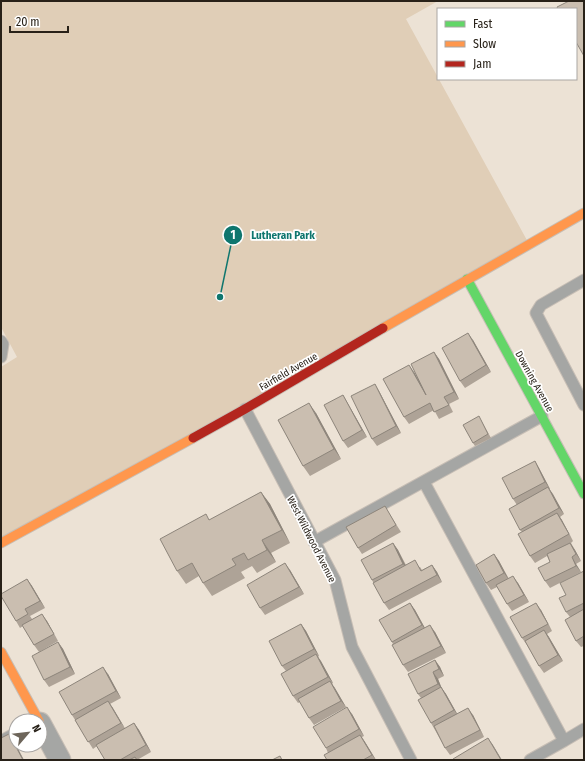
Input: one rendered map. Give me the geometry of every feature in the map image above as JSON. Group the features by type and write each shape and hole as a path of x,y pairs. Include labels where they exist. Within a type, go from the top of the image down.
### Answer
{"main road":[{"name":"Fairfield Avenue","path":"1,543 245,409 467,279 584,213"},
{"name":"Downing Avenue","path":"467,279 542,416 581,481 584,494"},
{"path":"1,652 34,713"}],"street":[{"path":"48,738 60,760"}],"lane":[{"path":"584,280 541,305 536,313 584,405"},
{"path":"1,341 1,357"},
{"name":"West Wildwood Avenue","path":"245,409 335,580 352,647 411,760"},
{"path":"314,542 542,416"},
{"path":"424,482 564,741"},
{"path":"530,760 584,729"}],"shaded area":[{"path":"1,1 438,1 406,19 437,76 437,80 439,80 529,244 1,543 1,367 17,357 1,327"}],"building":[{"path":"569,1 584,1 584,56 577,44 577,8 557,7"},
{"path":"468,333 486,365 460,381 442,348"},
{"path":"434,352 454,392 444,397 449,405 434,412 430,403 404,417 383,379 409,365 426,395 411,364"},
{"path":"375,384 396,426 372,439 351,396"},
{"path":"343,395 362,430 343,441 324,405"},
{"path":"309,403 334,449 303,466 278,420"},
{"path":"479,416 488,434 473,443 463,425"},
{"path":"535,461 545,482 513,499 502,478"},
{"path":"548,487 559,508 520,530 509,509"},
{"path":"261,492 282,530 262,540 267,550 248,560 244,553 232,559 236,565 203,583 192,563 177,571 160,539 206,514 209,520"},
{"path":"385,506 396,525 358,548 346,527"},
{"path":"557,513 569,534 530,556 518,534"},
{"path":"393,543 403,564 372,580 361,560"},
{"path":"570,543 576,554 572,557 576,566 545,581 538,568 550,562 547,554"},
{"path":"494,554 504,573 486,583 476,565"},
{"path":"415,560 421,571 432,565 437,575 384,603 373,583"},
{"path":"285,563 299,587 260,608 247,585"},
{"path":"584,571 584,603 566,612 559,598 566,595 560,583"},
{"path":"513,576 524,595 507,604 496,585"},
{"path":"27,579 40,601 25,609 28,614 16,621 1,594"},
{"path":"410,603 422,625 392,642 379,620"},
{"path":"536,603 548,624 522,638 510,617"},
{"path":"584,609 584,636 576,641 565,620"},
{"path":"42,614 54,634 34,645 22,625"},
{"path":"301,624 314,649 282,666 269,641"},
{"path":"430,625 441,646 403,665 392,645"},
{"path":"544,630 558,655 539,666 525,641"},
{"path":"58,642 70,667 44,680 32,656"},
{"path":"316,654 328,677 293,696 281,674"},
{"path":"435,660 439,669 433,672 438,684 418,694 408,674"},
{"path":"103,667 116,691 72,715 59,692"},
{"path":"330,681 341,701 309,718 298,699"},
{"path":"441,687 454,710 431,723 418,700"},
{"path":"108,701 121,723 88,742 75,720"},
{"path":"347,707 359,729 326,748 313,727"},
{"path":"468,708 480,730 445,748 434,726"},
{"path":"134,723 146,745 120,760 105,760 96,745"},
{"path":"8,734 8,753 19,753 23,760 1,760 1,738"},
{"path":"360,735 372,755 363,760 327,760 324,755"},
{"path":"488,738 501,760 453,760 453,759"},
{"path":"280,756 282,760 272,760"},
{"path":"135,757 137,760 129,760"}],"traffic: fast":[{"path":"467,279 584,494"}],"traffic: slow":[{"path":"383,328 584,213"},
{"path":"1,543 193,438"},
{"path":"1,652 35,713"}],"traffic: jam":[{"path":"193,438 383,328"}],"place":[{"name":"Lutheran Park","path":"220,297"}]}
